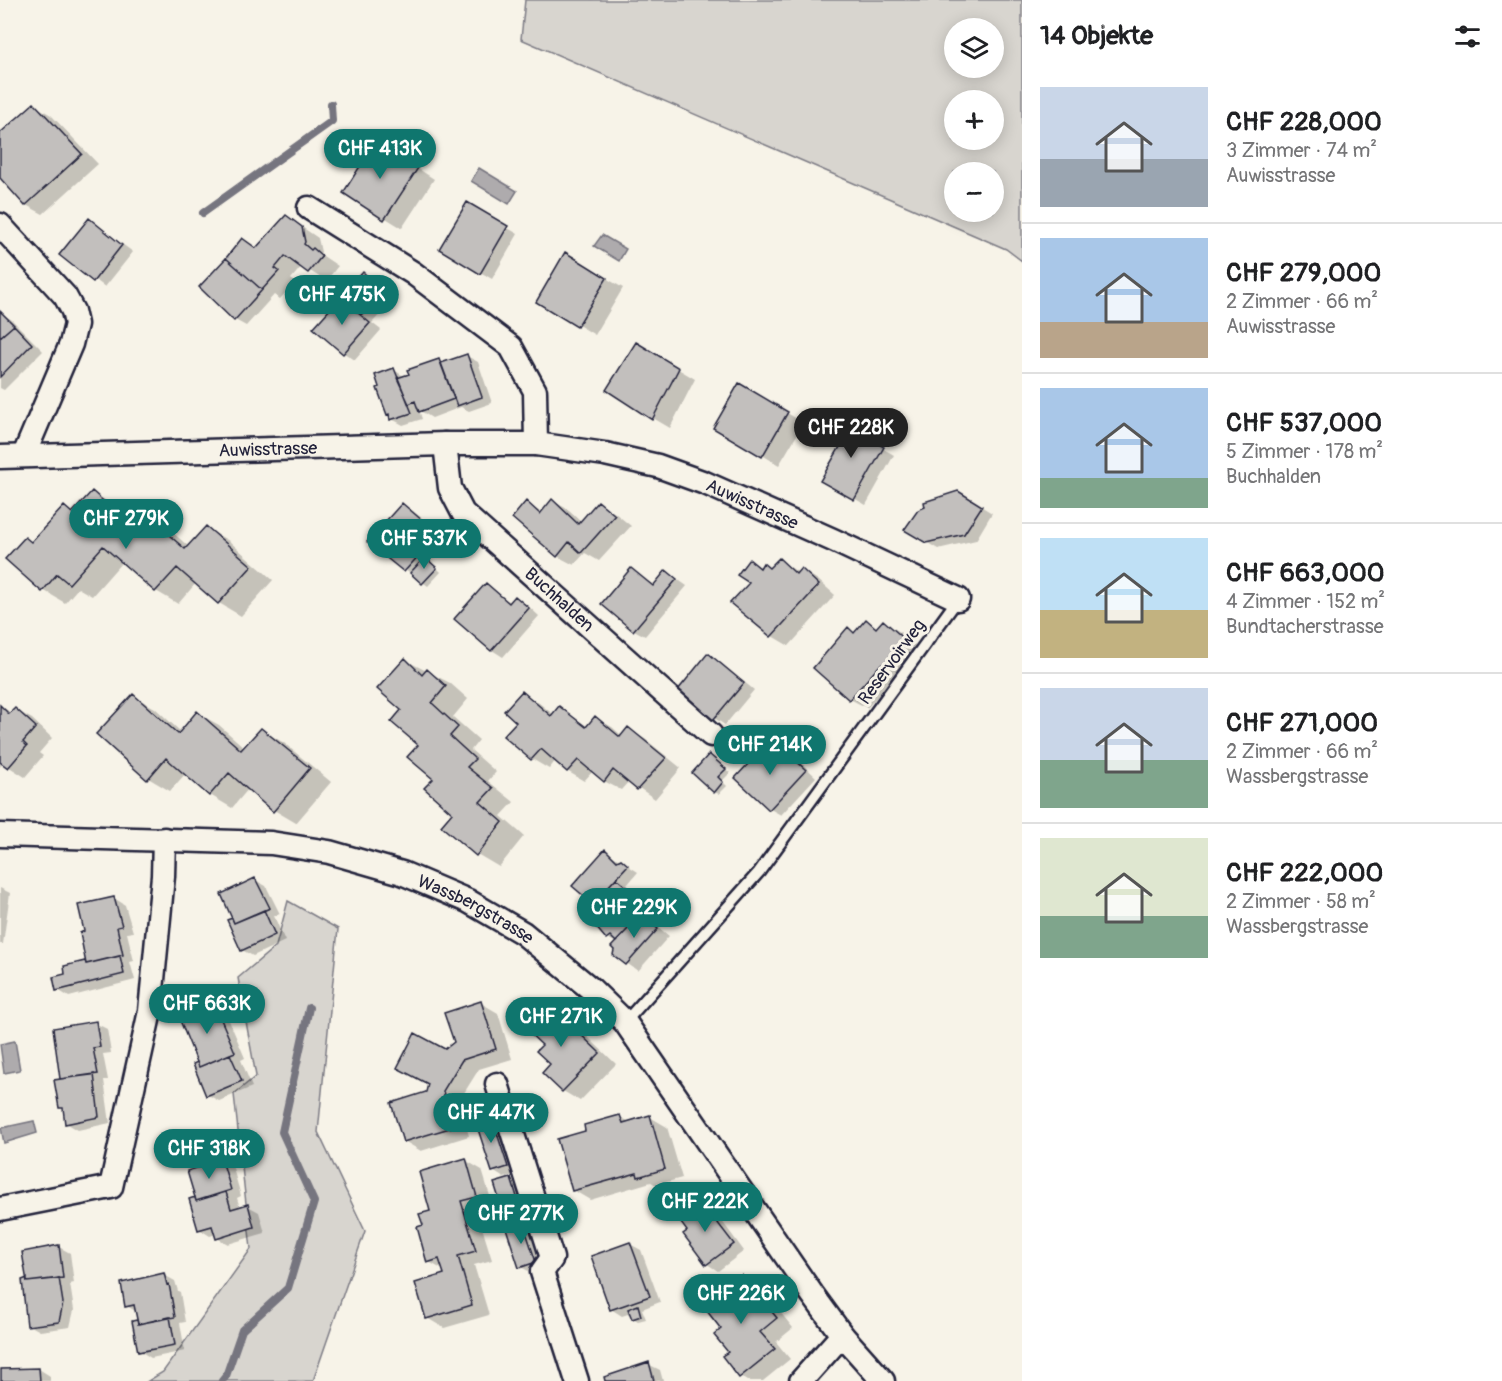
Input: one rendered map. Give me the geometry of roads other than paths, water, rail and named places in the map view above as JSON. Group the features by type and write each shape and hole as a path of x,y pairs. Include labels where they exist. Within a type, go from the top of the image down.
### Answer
{"street":[{"path":"309,208 413,273 511,347 535,391 536,444"},
{"path":"0,225 65,296 73,311 76,324 71,344 24,455"},
{"name":"Auwisstrasse","path":"0,457 445,444 536,444 605,454 658,466 705,483 833,540 958,600"},
{"name":"Buchhalden","path":"445,444 450,488 463,513 711,735"},
{"name":"Wassbergstrasse","path":"0,835 271,843 329,852 402,873 468,901 523,933 591,988 625,1022 812,1294 842,1335 883,1381"},
{"path":"0,1209 111,1187 150,1011 163,876 164,839"},
{"path":"497,1084 552,1258 542,1272 577,1381"},
{"path":"801,1381 842,1335"}],"lane":[{"name":"Reservoirweg","path":"625,1022 759,873 958,600"}],"waterway":[{"path":"203,213 332,121 331,104"},
{"path":"222,1381 226,1376 242,1330 288,1288 314,1202 282,1132 309,1008"}]}
